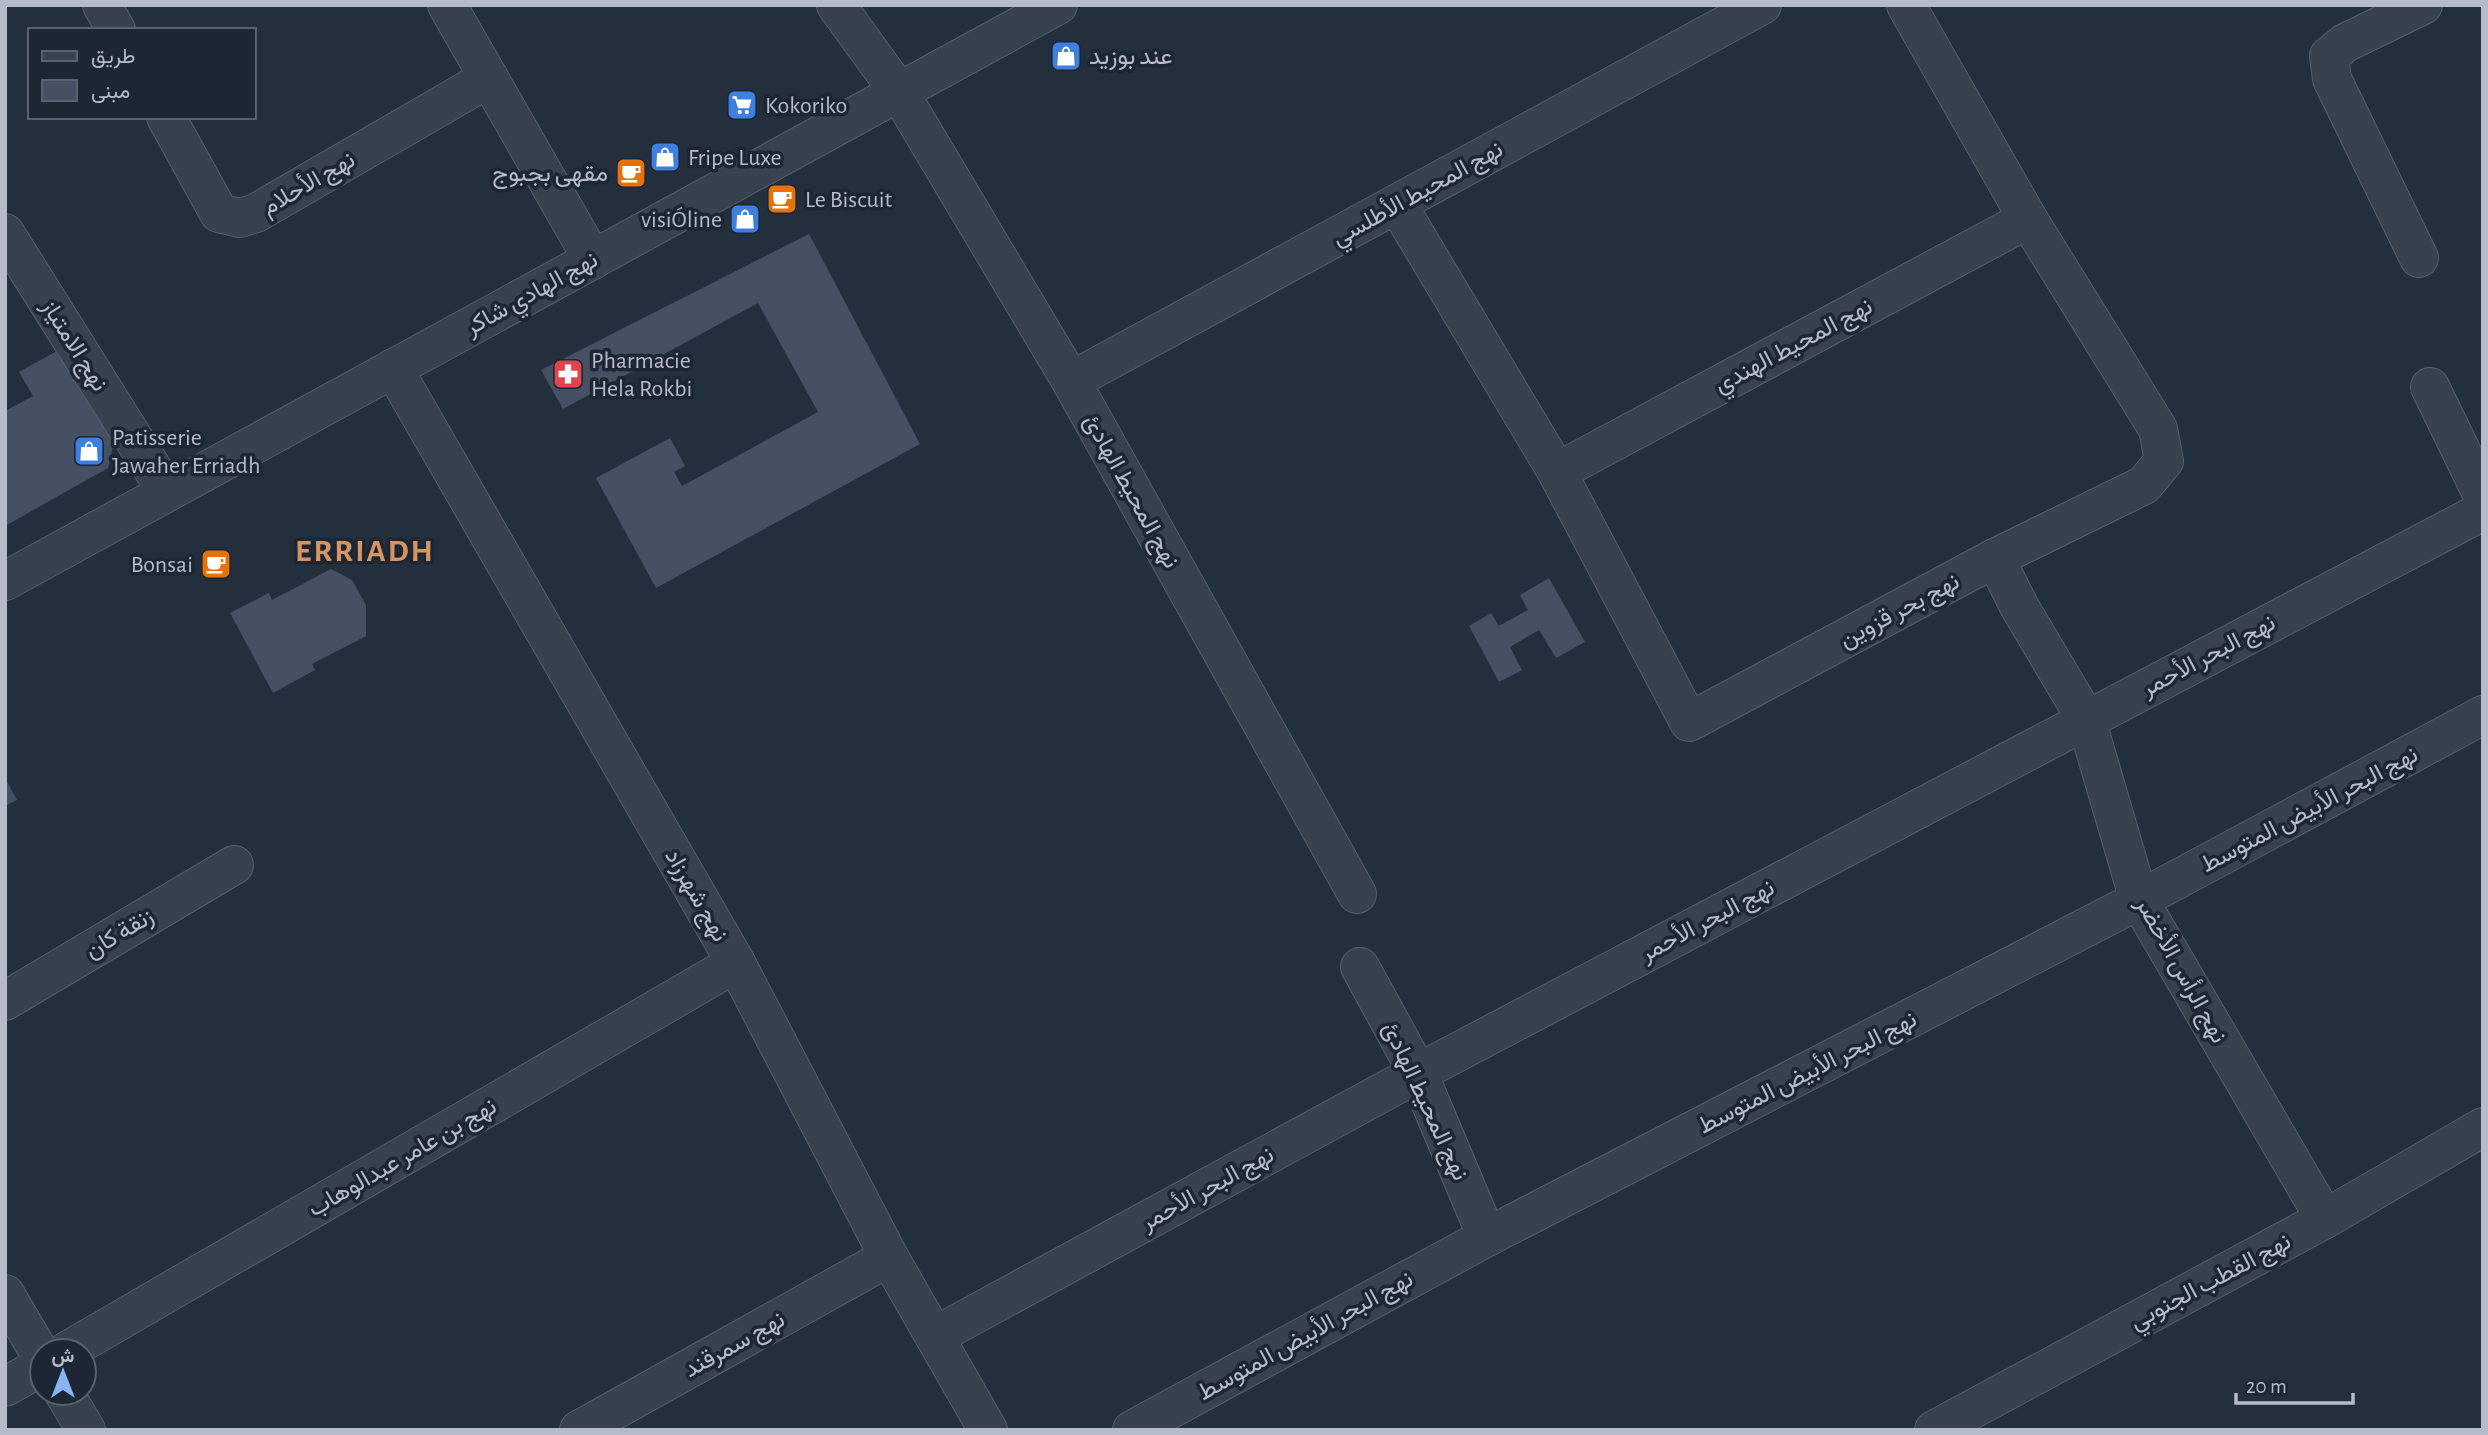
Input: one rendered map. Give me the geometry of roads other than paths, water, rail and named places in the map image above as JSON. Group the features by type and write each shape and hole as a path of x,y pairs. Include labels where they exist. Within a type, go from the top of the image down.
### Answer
{"street":[{"path":"102,5 115,28"},
{"path":"447,5 593,260"},
{"name":"نهج المحيط الهادئ","path":"836,5 899,92 1071,381 1357,894"},
{"name":"نهج الهادي شاكر","path":"5,581 1058,5"},
{"name":"نهج المحيط الأطلسي","path":"1071,381 1762,5"},
{"name":"نهج بحر قزوين","path":"1397,204 1557,472 1689,722 1995,558 2144,485 2164,461 2158,429 2028,219 1906,5"},
{"path":"2419,258 2332,79 2329,56 2345,43 2423,5"},
{"name":"نهج الأحلام","path":"167,119 219,213 240,218 256,214 489,78"},
{"name":"نهج المحيط الهندي","path":"1557,472 2028,219"},
{"name":"نهج الامتياز","path":"5,233 167,492"},
{"name":"نهج شهرزاد","path":"393,368 736,963 889,1257 988,1430"},
{"path":"2430,387 2483,496"},
{"name":"نهج البحر الأحمر","path":"935,1336 1418,1073 2483,511"},
{"name":"نهج الرأس الأخضر","path":"1995,558 2019,606 2086,719 2139,900 2325,1219"},
{"name":"نهج البحر الأبيض المتوسط","path":"1132,1430 1487,1237 2139,900 2483,715"},
{"name":"زنقة كان","path":"5,1001 234,865"},
{"name":"نهج بن عامر عبدالوهاب","path":"92,1337 736,963"},
{"name":"نهج المحيط الهادئ","path":"1360,967 1418,1073 1487,1237"},
{"name":"نهج القطب الجنوبي","path":"1934,1430 2325,1219 2483,1127"},
{"name":"نهج سمرقند","path":"579,1430 889,1257"},
{"path":"5,1294 30,1337"},
{"path":"5,1387 28,1374"},
{"path":"72,1407 86,1430"}],"place":[{"name":"عند بوزيد","path":"1066,56"},
{"name":"Kokoriko","path":"742,105"},
{"name":"Fripe Luxe","path":"665,157"},
{"name":"مقهى بجبوج","path":"631,173"},
{"name":"Le Biscuit","path":"782,199"},
{"name":"visiÓline","path":"745,219"},
{"name":"Pharmacie Hela Rokbi","path":"568,374"},
{"name":"Patisserie Jawaher Erriadh","path":"89,451"},
{"name":"Bonsai","path":"216,564"}],"district":[{"name":"ERRIADH","path":"365,550"}]}
